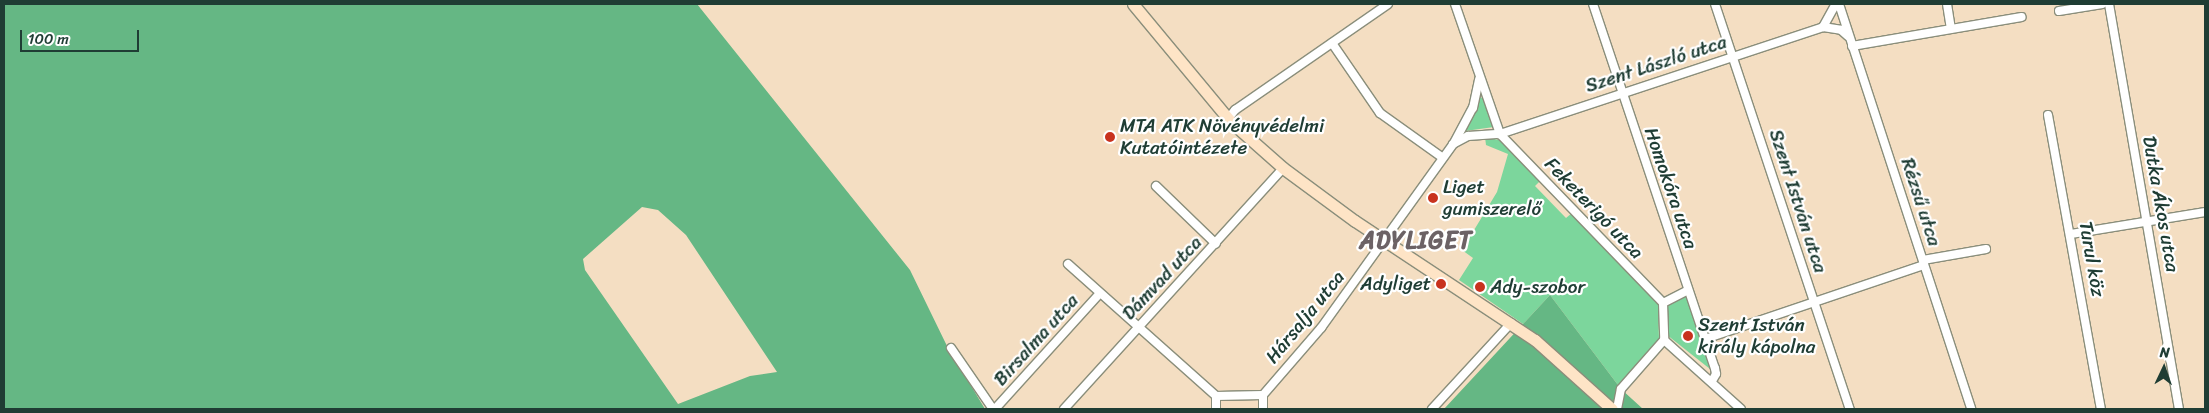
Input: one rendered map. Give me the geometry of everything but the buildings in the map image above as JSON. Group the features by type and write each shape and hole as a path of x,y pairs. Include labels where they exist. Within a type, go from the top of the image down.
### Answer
{"street":[{"path":"1134,4 1228,118 1283,168 1511,323 1542,346 1612,409"},
{"path":"1228,118 1388,4"},
{"name":"Feketerigó utca","path":"1454,4 1500,134 1663,303"},
{"name":"Homokóra utca","path":"1593,4 1705,339 1716,374 1712,382"},
{"name":"Szent István utca","path":"1715,4 1850,409"},
{"path":"1837,4 1834,12 1822,27 1841,30 1849,37"},
{"name":"Rézsű utca","path":"1837,4 1971,409"},
{"path":"1947,4 1951,29"},
{"path":"2059,11 2102,4"},
{"name":"Dutka Ákos utca","path":"2109,4 2179,409"},
{"path":"1852,46 2022,17"},
{"name":"Szent László utca","path":"1500,134 1822,27"},
{"path":"1332,43 1380,113 1443,158"},
{"name":"Hársalja utca","path":"1263,395 1325,323 1453,144 1474,108 1479,74"},
{"name":"Turul köz","path":"2048,115 2071,234 2101,409"},
{"path":"1453,144 1478,132 1500,134"},
{"name":"Dámvad utca","path":"1064,409 1216,244 1283,168"},
{"path":"1156,186 1216,244"},
{"path":"2071,234 2205,212"},
{"path":"1705,339 1924,263 1986,249"},
{"path":"1068,264 1216,396 1263,395 1263,409"},
{"path":"1617,409 1621,389 1664,340 1663,303 1688,290"},
{"name":"Birsalma utca","path":"994,409 1100,293"},
{"path":"1432,409 1511,323"},
{"path":"1664,340 1741,409"},
{"path":"951,348 994,409"},
{"path":"1216,396 1216,409"}],"green space":[{"path":"4,4 697,4 910,270 947,346 985,409 4,409","holes":["642,207 658,210 686,235 777,372 750,376 678,404 585,270 583,259"]},
{"path":"1479,97 1483,98 1494,127 1465,131"},
{"path":"1485,137 1499,140 1540,181 1535,186 1566,218 1572,213 1658,303 1659,339 1618,385 1550,295 1523,324 1459,280 1473,258 1462,250 1497,192 1508,154 1486,145"},
{"path":"1550,295 1621,389 1643,409 1444,409"},
{"path":"1686,296 1711,367 1710,369 1667,335 1666,306"}],"place":[{"name":"MTA ATK Növényvédelmi Kutatóintézete","path":"1110,137"},
{"name":"Liget gumiszerelő","path":"1433,198"},
{"name":"Adyliget","path":"1441,284"},
{"name":"Ady-szobor","path":"1480,287"},
{"name":"Szent István király kápolna","path":"1688,336"}],"district":[{"name":"ADYLIGET","path":"1416,241"}]}
